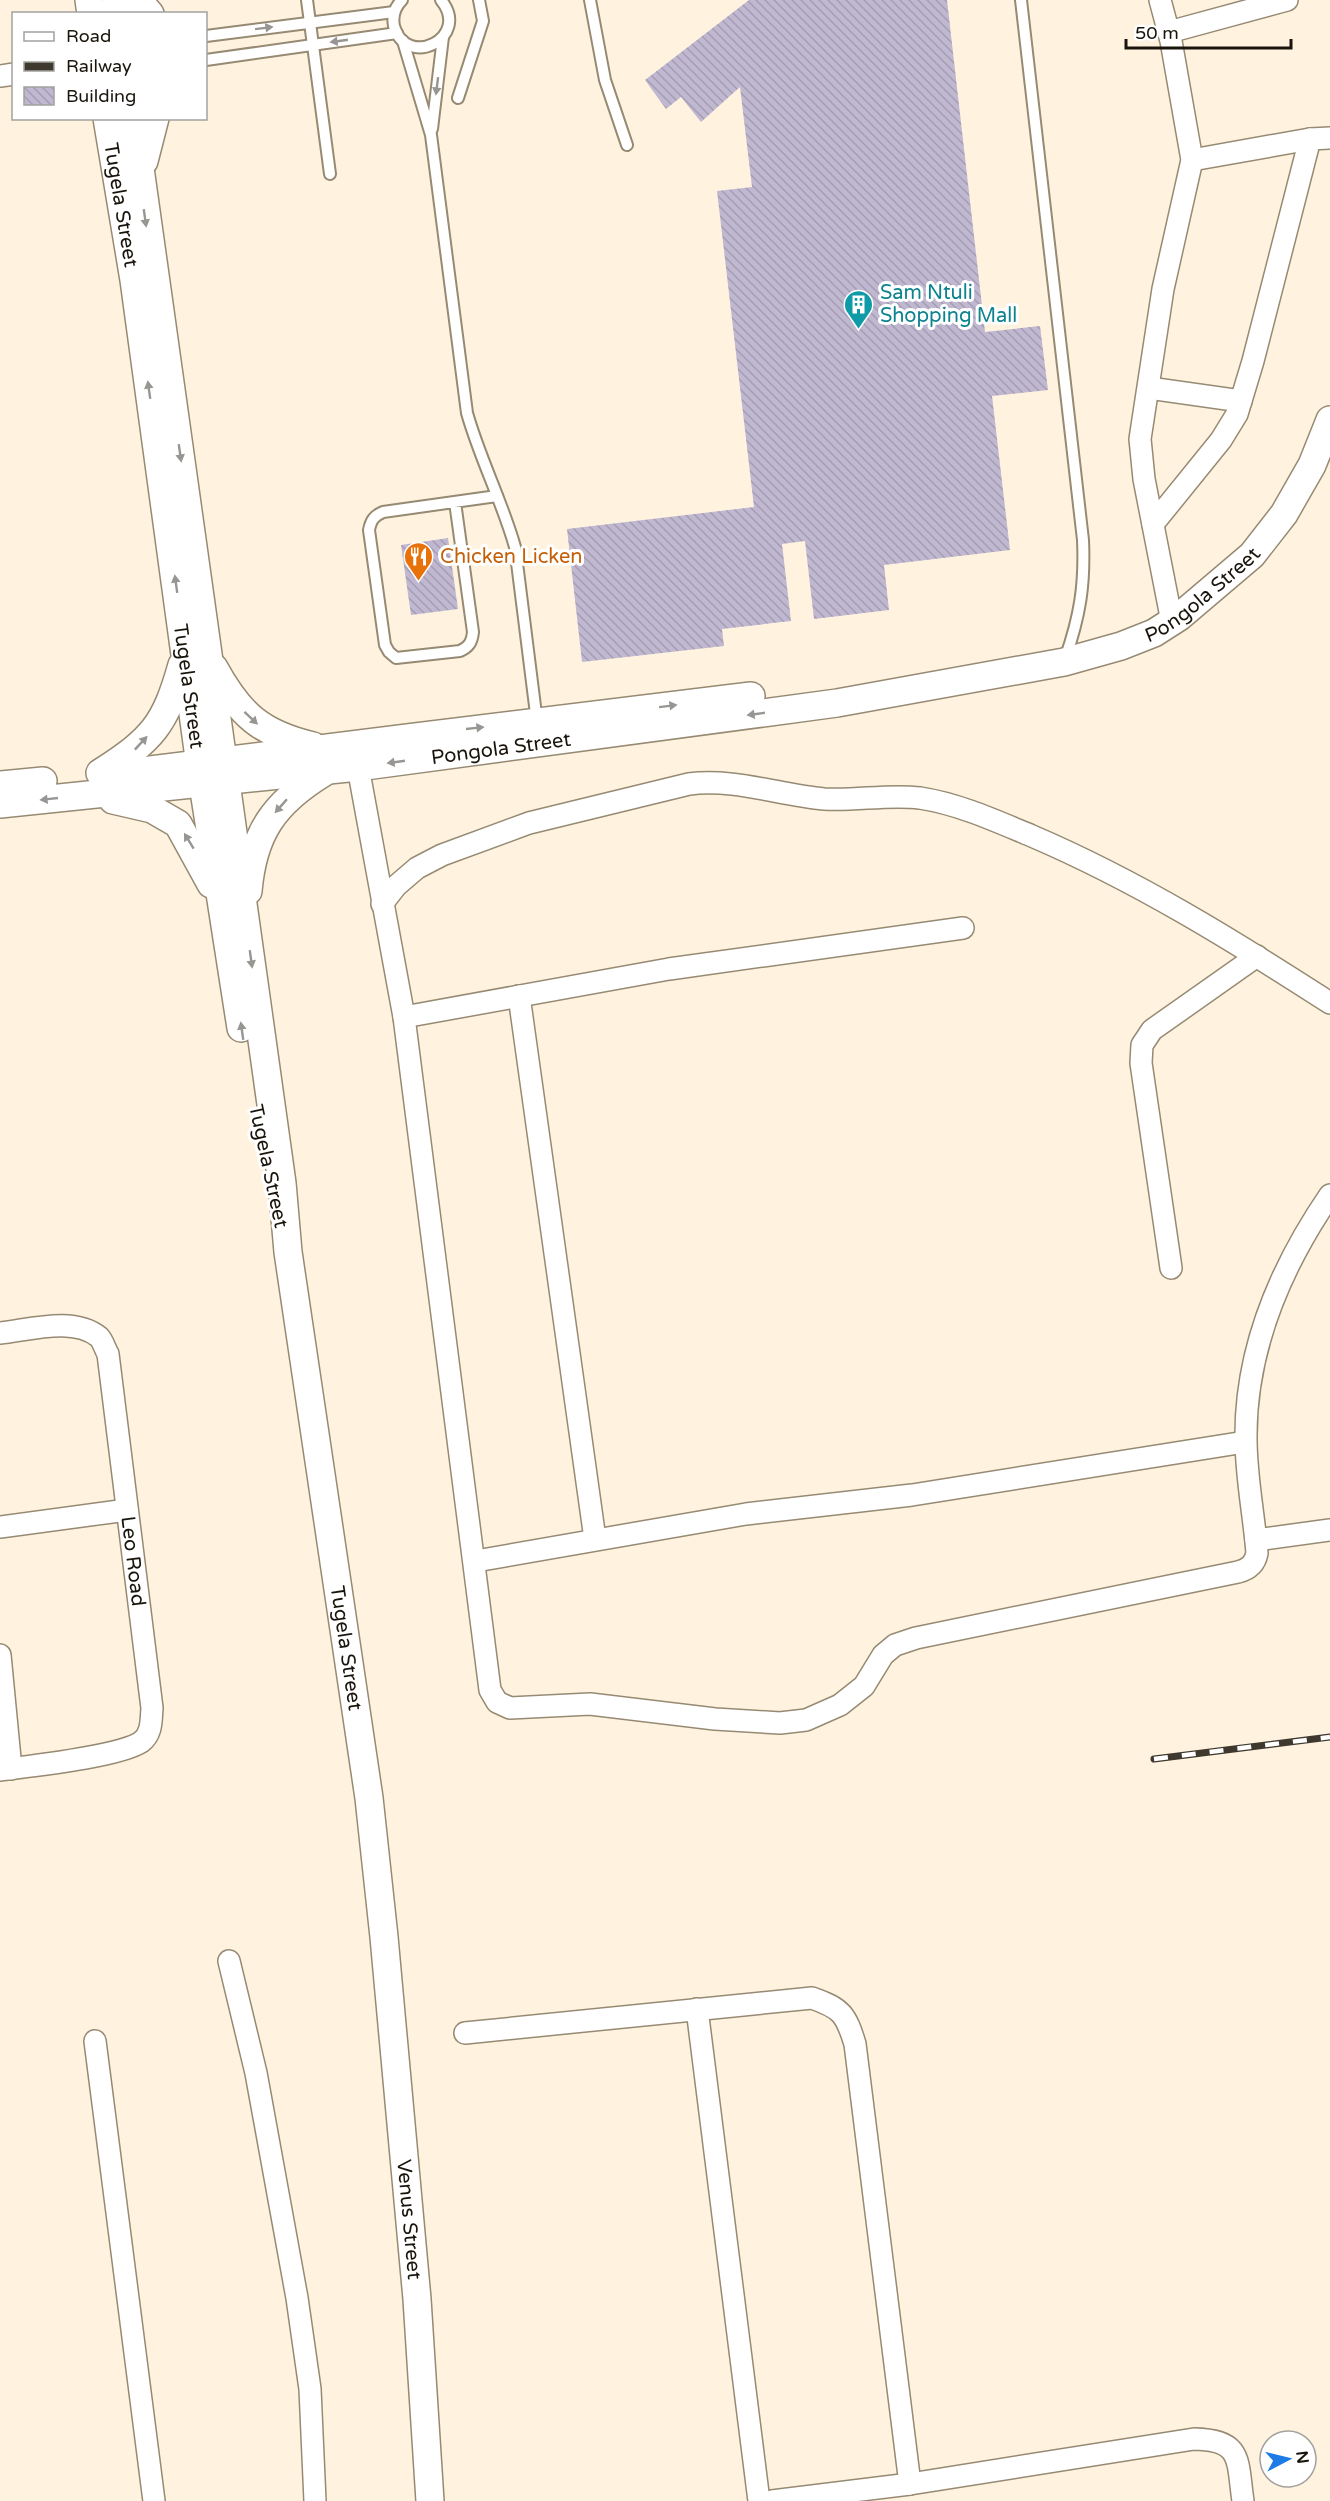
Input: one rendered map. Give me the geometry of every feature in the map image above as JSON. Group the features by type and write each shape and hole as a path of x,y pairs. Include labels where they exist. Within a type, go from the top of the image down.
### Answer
{"street":[{"path":"138,0 148,12"},
{"path":"1160,0 1169,32 1192,160 1163,289 1140,439 1153,524 1172,622"},
{"path":"1169,32 1287,0"},
{"name":"Tugela Street","path":"107,120 196,654 235,919 244,1047 288,1252 369,1798 384,1938"},
{"name":"Tugela Street","path":"133,120 196,654"},
{"path":"141,171 154,120"},
{"path":"1153,524 1221,440 1237,414 1320,139 1192,160"},
{"path":"1149,388 1241,401"},
{"name":"Pongola Street","path":"0,804 94,786 538,732 962,670 1000,672 1064,662 1121,646 1154,633 1172,622 1212,591 1252,555 1284,514 1312,465 1330,420"},
{"path":"196,654 228,695 254,723 326,759 275,811 258,841 249,878 235,919 178,824 152,809 94,786 132,754 160,723 196,654"},
{"name":"Pongola Street","path":"326,759 358,767 538,732"},
{"path":"358,767 404,1017 476,1561 490,1690 497,1702 510,1708 590,1704 620,1706 680,1716 780,1723 806,1720 840,1705 864,1686 882,1655 895,1645 916,1638 1238,1572 1249,1567 1256,1560 1256,1540 1245,1442 1249,1381 1271,1304 1288,1264 1330,1195"},
{"path":"382,904 396,886 417,868 442,855 529,823 689,784 715,783 825,799 920,798 988,818 1087,860 1257,956 1330,1003"},
{"name":"Pongola Street","path":"0,785 94,786"},
{"path":"404,1017 669,969 963,928"},
{"path":"1171,1268 1141,1063 1142,1045 1152,1030 1257,956"},
{"path":"519,996 595,1539"},
{"name":"Leo Road","path":"0,1333 68,1326 84,1328 101,1338 108,1354 152,1708 151,1728 142,1741 122,1750 6,1769"},
{"path":"476,1561 746,1514 912,1495 1245,1442"},
{"path":"0,1527 127,1510"},
{"path":"1256,1540 1330,1530"},
{"path":"0,1655 6,1769"},
{"name":"Venus Street","path":"384,1938 417,2299 430,2501"},
{"path":"229,1961 256,2073 297,2298 310,2389 315,2501"},
{"path":"465,2033 812,1998 834,2006 848,2020 855,2044 909,2484"},
{"path":"697,2009 759,2501"},
{"path":"95,2041 154,2501"},
{"path":"772,2501 909,2484 1194,2439 1223,2442 1232,2449 1238,2464 1243,2501"}],"lane":[{"path":"307,0 330,174"},
{"path":"431,135 443,37 448,27 449,17 441,0"},
{"path":"458,99 483,21 479,0"},
{"path":"590,0 605,80 627,145"},
{"path":"1021,0 1083,540 1084,581 1079,619 1064,662"},
{"path":"207,36 310,22 399,3 393,22 400,37 431,135 467,413 476,444 515,547 538,732"},
{"path":"207,60 313,45 400,37 424,48 435,44 443,37"},
{"path":"455,502 472,640 460,651 396,658 385,645 369,530 370,522 375,515 384,512 497,496"}],"building":[{"name":"Sam Ntuli Shopping Mall","path":"749,0 947,0 985,332 1040,326 1048,390 992,396 1010,550 884,565 889,610 814,619 805,541 782,544 791,621 722,629 724,646 582,662 567,529 754,507 717,191 752,187 740,87 701,122 681,97 666,109 645,80"},
{"path":"448,538 458,609 411,615 401,545"}],"railway":[{"path":"1154,1759 1330,1737"}],"place":[{"name":"Sam Ntuli Shopping Mall","path":"859,330"},
{"name":"Chicken Licken","path":"419,582"}]}
